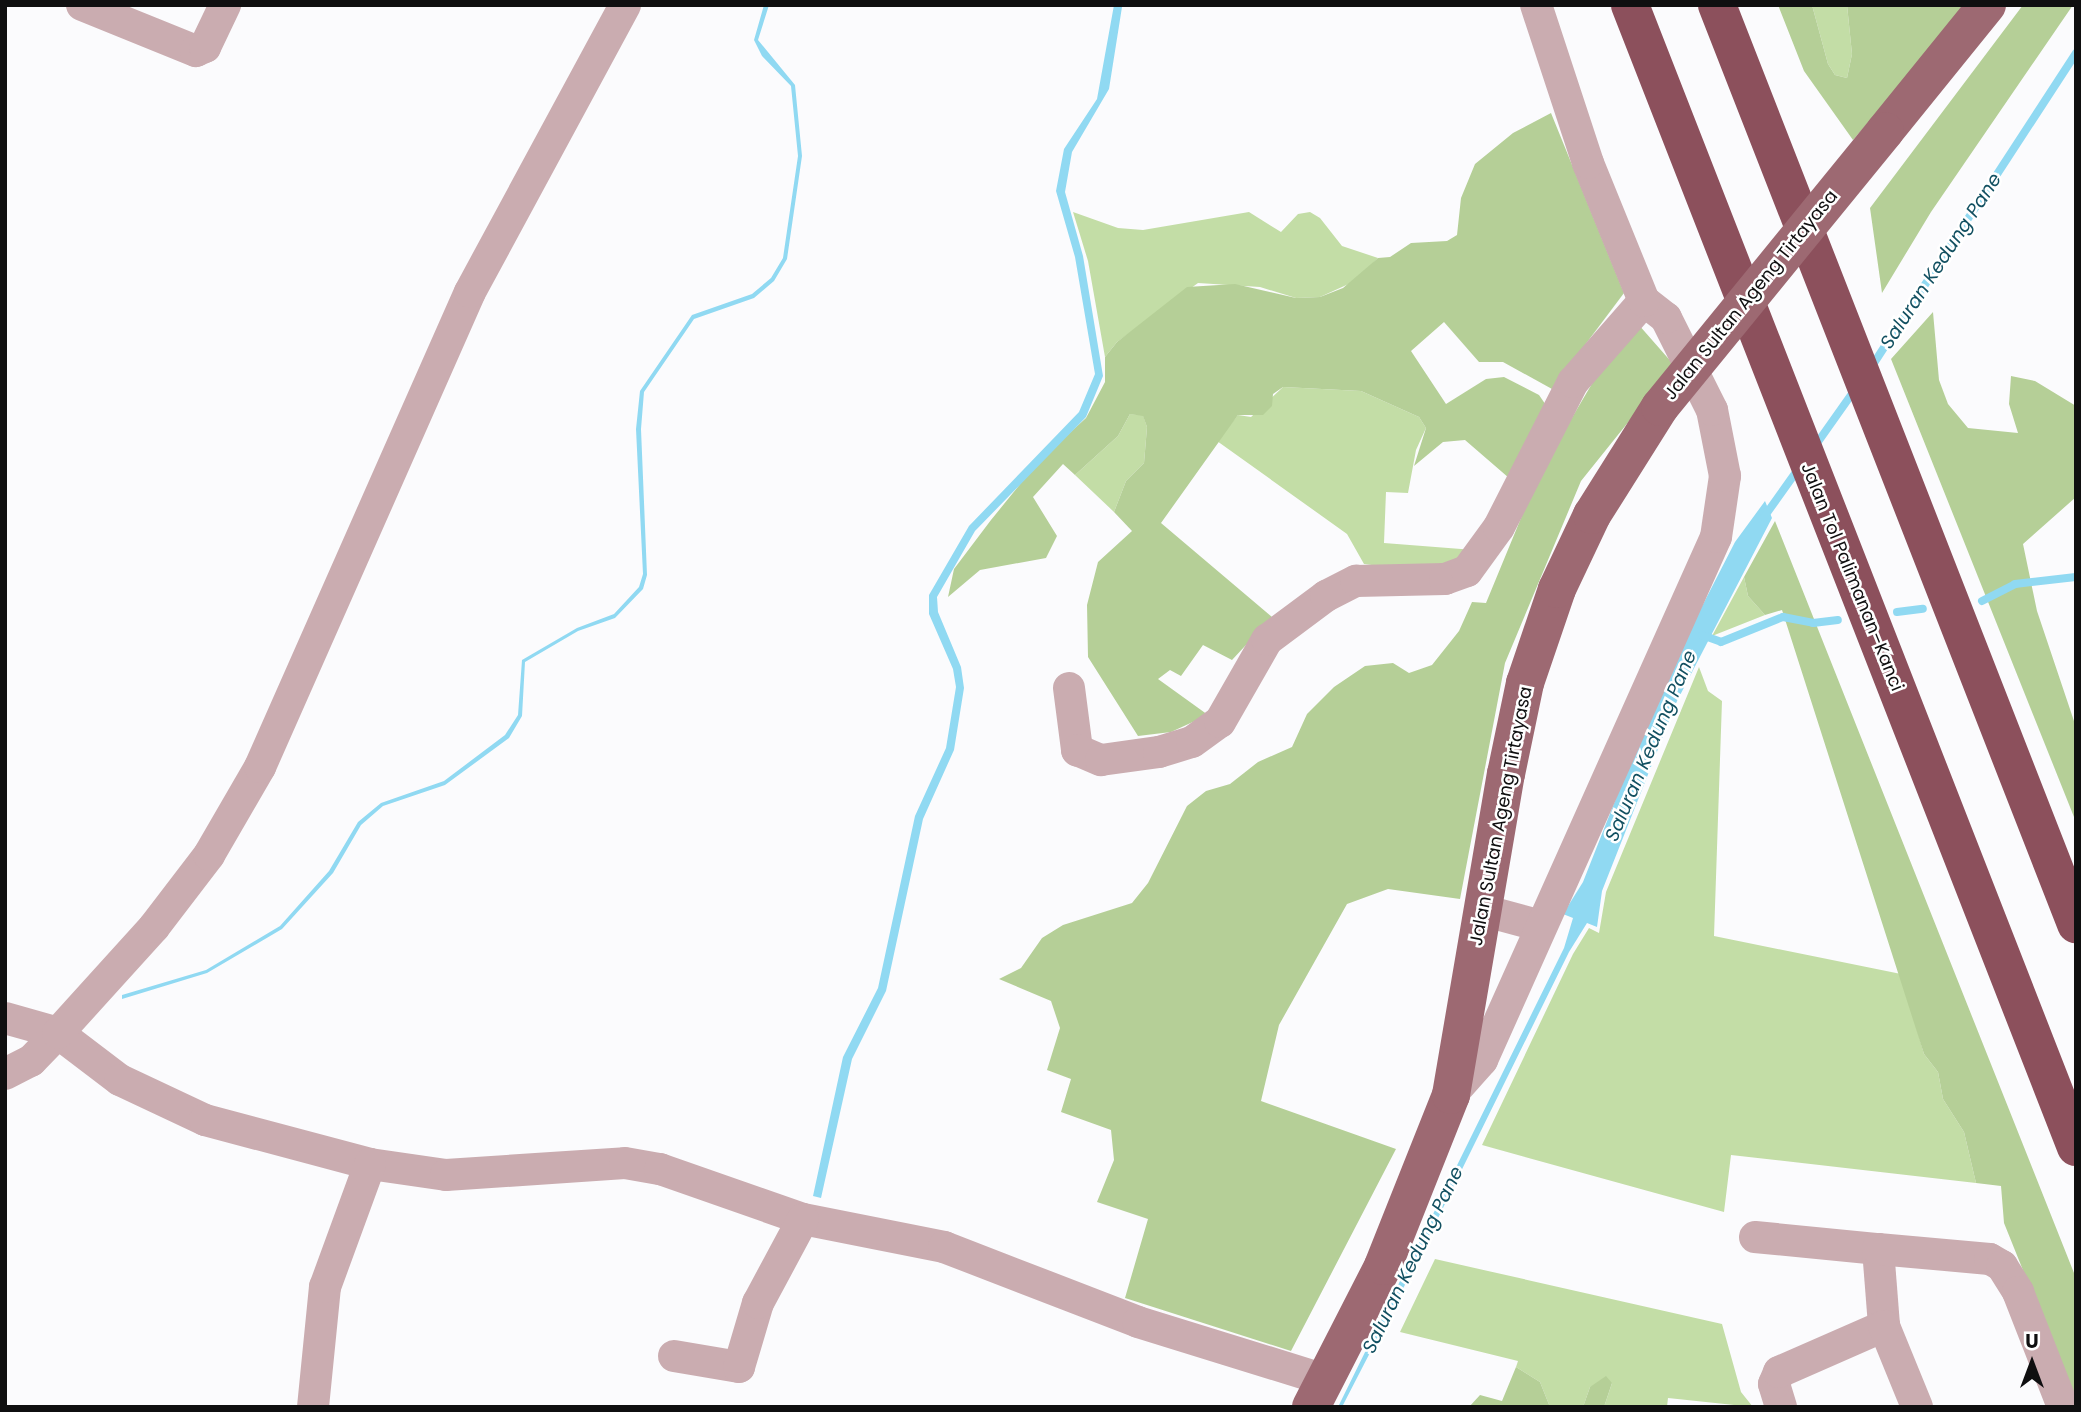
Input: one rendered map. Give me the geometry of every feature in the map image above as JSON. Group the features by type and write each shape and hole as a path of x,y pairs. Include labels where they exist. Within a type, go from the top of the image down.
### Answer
{"highway":[{"name":"Jalan Tol Palimanan–Kanci","path":"1630,5 1802,453 1821,495 2076,1147"},
{"path":"1717,5 1877,408 2076,924"}],"main road":[{"name":"Jalan Sultan Ageng Tirtayasa","path":"1318,1394 1382,1266 1451,1095 1482,910 1525,683 1557,589 1592,515 1660,407 1987,5"}],"street":[{"path":"82,5 195,51 205,47 225,5"},
{"path":"5,1074 31,1061 58,1033 178,896 209,855 260,767 470,292 625,5"},
{"path":"1451,1095 1482,1060 1717,537 1725,476 1712,410 1666,318 1644,301 1588,163 1536,5"},
{"path":"1069,688 1077,750 1101,760 1159,752 1192,742 1220,722 1267,640 1326,596 1356,581 1445,579 1467,571 1499,527 1573,382 1644,301"},
{"path":"1482,910 1541,926"},
{"path":"5,1018 58,1033 151,1098 205,1120 370,1164 446,1175 625,1163 660,1169 803,1219 944,1247 1318,1394"},
{"path":"313,1407 325,1287 370,1164"},
{"path":"674,1356 739,1367 758,1303 803,1219"},
{"path":"1755,1237 1990,1259 2002,1266 2018,1292 2063,1407"},
{"path":"1878,1249 1884,1326 1917,1407"},
{"path":"1781,1407 1774,1384 1779,1373 1884,1326"}],"green space":[{"path":"1778,5 1812,5 1828,64 1835,75 1847,78 1852,54 1847,5 1969,5 1853,140 1804,71"},
{"path":"1812,5 1847,5 1852,54 1847,78 1835,75 1828,64"},
{"path":"2023,5 2073,5 1931,212 1882,293 1870,208"},
{"path":"1551,113 1624,293 1552,389 1503,362 1479,362 1444,322 1411,351 1446,404 1486,379 1504,377 1539,395 1550,411 1509,478 1465,440 1443,442 1414,466 1426,428 1419,417 1361,391 1283,387 1273,394 1272,406 1263,415 1238,415 1161,523 1272,617 1232,660 1203,645 1181,676 1170,670 1158,679 1208,715 1171,732 1138,736 1088,657 1087,605 1098,562 1132,531 1114,512 1126,481 1144,463 1147,427 1143,416 1130,414 1118,436 1075,475 1063,464 1033,497 1057,536 1046,558 980,570 948,597 954,569 991,520 1039,461 1086,418 1105,382 1105,357 1117,342 1187,287 1235,284 1296,298 1320,297 1343,288 1378,258 1390,257 1411,243 1447,241 1457,235 1461,198 1475,164 1513,133"},
{"path":"1073,212 1118,228 1143,230 1249,212 1281,232 1298,214 1310,212 1320,218 1342,246 1378,258 1353,282 1320,297 1296,298 1260,287 1198,283 1117,342 1105,357 1088,261"},
{"path":"1933,312 1939,380 1948,404 1968,428 2018,433 2009,404 2011,376 2035,381 2076,406 2076,497 2023,544 2037,611 2076,727 2076,822 1891,359"},
{"path":"1638,324 1674,365 1581,481 1505,663 1460,899 1388,889 1347,904 1279,1025 1261,1101 1396,1149 1291,1351 1125,1298 1148,1219 1097,1202 1114,1160 1111,1130 1061,1112 1071,1079 1047,1070 1060,1028 1051,1001 999,979 1021,968 1042,938 1063,925 1132,903 1148,883 1187,806 1206,791 1230,784 1258,762 1292,747 1307,714 1334,687 1365,666 1393,663 1409,673 1432,665 1459,631 1472,602 1486,603 1540,472 1593,382"},
{"path":"1283,387 1361,391 1419,417 1426,428 1416,450 1408,493 1386,492 1384,543 1474,550 1465,559 1418,571 1364,564 1347,534 1217,441 1238,415 1251,417"},
{"path":"1130,414 1143,415 1147,427 1144,463 1126,481 1114,512 1075,475 1118,436"},
{"path":"1775,521 2076,1278 2076,1402 2004,1223 2001,1186 1976,1183 1964,1132 1943,1099 1938,1072 1924,1054 1782,610 1765,615 1748,596 1744,577"},
{"path":"1744,577 1748,596 1765,615 1712,636"},
{"path":"1699,667 1708,691 1722,701 1714,936 1901,974 1924,1054 1938,1072 1943,1099 1964,1132 1976,1183 1731,1155 1724,1212 1482,1145 1573,954 1589,928 1599,933 1606,892"},
{"path":"1435,1259 1722,1324 1741,1392 1753,1407 1668,1398 1667,1407 1604,1407 1612,1383 1590,1387 1583,1407 1550,1407 1540,1382 1516,1367 1518,1361 1400,1332"},
{"path":"1516,1367 1540,1382 1550,1407 1469,1407 1480,1395 1502,1401"},
{"path":"1606,1376 1612,1383 1604,1407 1583,1407 1590,1387"}],"water":[{"path":"764,5 769,5 758,40 795,85 802,156 787,259 774,281 754,298 694,319 644,392 641,429 647,575 643,589 615,618 578,631 525,662 522,716 509,738 445,785 383,806 361,825 333,873 282,929 207,973 122,999 122,995 206,970 280,926 329,871 358,822 381,803 444,781 505,735 518,715 522,660 577,628 614,614 639,587 643,574 636,429 640,391 692,315 752,294 771,278 783,258 798,156 791,86 762,56 754,40"},
{"path":"1114,5 1122,7 1109,89 1072,152 1065,192 1083,256 1103,376 1086,417 975,531 937,597 938,612 961,667 964,688 954,750 923,819 886,991 852,1059 821,1198 813,1196 843,1057 878,988 915,816 946,748 956,687 953,669 929,614 929,595 969,526 1079,412 1095,374 1075,257 1056,191 1064,149 1097,99"},
{"path":"1765,501 1772,518 1677,701 1602,891 1597,927 1587,923 1569,952 1409,1277 1342,1407 1338,1407 1564,948 1573,918 1563,914 1583,882 1658,692 1735,542"}],"waterway":[{"name":"Saluran Kedung Pane","path":"1872,366 2076,53"},
{"name":"Saluran Kedung Pane","path":"1815,446 1856,388"},
{"name":"Saluran Kedung Pane","path":"1764,517 1799,468"},
{"path":"1982,601 2015,584 2076,577"},
{"path":"1897,612 1923,609"},
{"path":"1702,635 1721,642 1783,617 1813,623 1838,620"}]}
